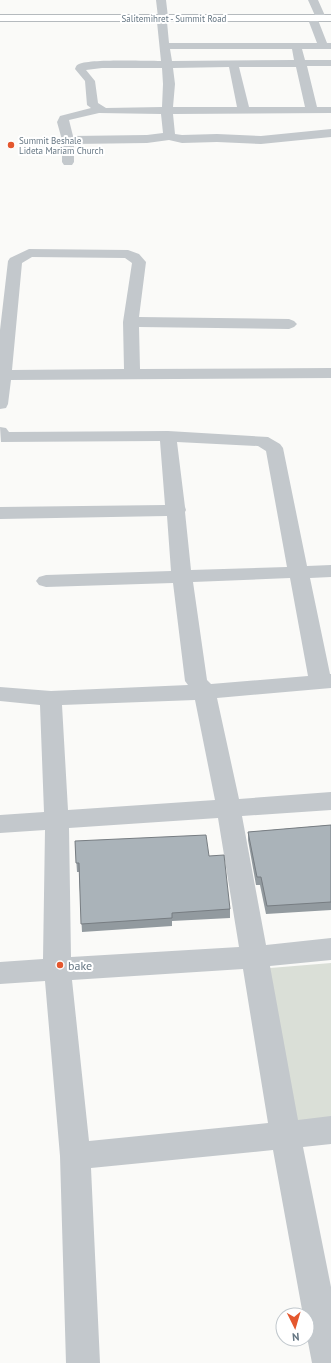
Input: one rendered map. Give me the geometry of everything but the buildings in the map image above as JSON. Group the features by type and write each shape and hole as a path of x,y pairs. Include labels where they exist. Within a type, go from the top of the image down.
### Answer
{"main road":[{"path":"0,18 17,20 322,19 331,22"},
{"path":"0,22 17,20"}],"street":[{"path":"161,0 169,84 167,112 169,136"},
{"path":"166,46 327,46 322,19 313,0"},
{"path":"297,46 312,110"},
{"path":"233,63 244,111"},
{"path":"98,110 92,105 90,81 80,69 81,67 102,64 331,63"},
{"path":"68,162 68,140 63,122 64,118 98,110 108,112 167,112 331,110"},
{"path":"68,140 169,136 182,139 217,138 261,140 331,135"},
{"path":"0,404 15,261 29,253 128,254 134,257 138,262 131,322 132,374"},
{"path":"131,322 289,324"},
{"path":"3,375 331,373"},
{"path":"0,435 168,436 262,441 274,448 299,571 326,681 205,692 51,698 0,694"},
{"path":"168,436 177,510 182,576 196,681 205,692 229,809 285,1134 329,1363"},
{"path":"0,513 177,510"},
{"path":"46,582 299,571 331,571"},
{"path":"51,698 54,790 57,820 58,968 75,1156 83,1363"},
{"path":"0,824 331,801"},
{"path":"0,973 254,956 331,949"},
{"path":"75,1156 331,1130"}],"shaded area":[{"path":"331,963 331,1129 288,1132 258,969"}],"place":[{"name":"Summit Beshale Lideta Mariam Church","path":"11,145"},
{"name":"bake","path":"60,965"}]}
